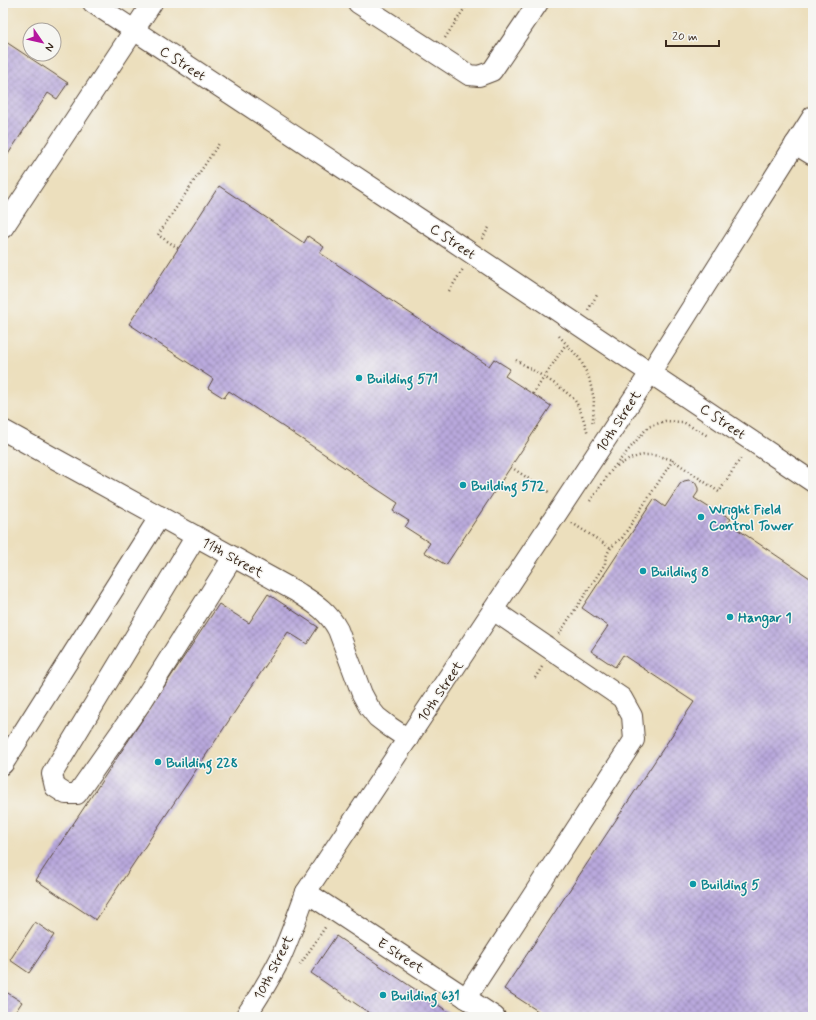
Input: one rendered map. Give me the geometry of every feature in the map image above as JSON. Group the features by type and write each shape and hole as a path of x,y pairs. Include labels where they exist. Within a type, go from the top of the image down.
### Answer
{"street":[{"name":"C Street","path":"93,3 435,229 813,482"},
{"path":"3,228 152,3"},
{"path":"358,3 469,75 479,76 492,70 538,3"},
{"name":"10th Street","path":"245,1017 260,995 280,959 291,934 306,892 650,373 813,116"},
{"path":"795,144 813,155"},
{"name":"11th Street","path":"3,430 233,556 312,602 332,620 338,630 362,694 369,707 377,717 408,739"},
{"path":"3,764 160,516"},
{"path":"196,536 52,774 55,787 66,794 77,794 143,700 233,556"},
{"path":"466,998 634,740 632,716 622,698 493,610"},
{"name":"E Street","path":"306,892 495,1017"}],"path":[{"path":"443,41 468,3"},
{"path":"178,248 158,235 220,142"},
{"path":"533,394 597,295"},
{"path":"516,360 563,390 577,402 584,420 588,437 593,419 594,398 589,378 580,359 557,333"},
{"path":"587,505 614,467 648,428 665,421 683,422 709,437"},
{"path":"614,467 630,458 647,454 661,456 673,460 719,492 742,456"},
{"path":"535,678 549,657 555,639 605,564 605,558 614,543 622,538 673,460"},
{"path":"511,467 555,496"},
{"path":"577,517 572,523 611,548"}],"building":[{"path":"3,40 22,53 22,62 36,62 68,83 57,99 48,93 3,162"},
{"path":"219,186 304,243 308,236 324,247 320,253 489,366 494,359 510,369 505,376 551,406 446,565 424,552 430,543 405,527 409,521 393,511 398,503 229,391 224,398 208,388 213,379 129,324"},
{"name":"Building 5","path":"689,480 695,482 698,488 698,492 694,498 731,519 728,523 813,580 813,1017 547,1017 504,989 694,702 623,655 615,667 591,651 608,626 582,608 654,499 665,507 680,484"},
{"name":"Building 228","path":"268,594 318,627 307,644 288,632 96,920 36,880 219,604 249,623"},
{"path":"35,922 54,935 29,973 10,960"},
{"name":"Building 631","path":"336,936 456,1017 375,1017 311,973"},
{"path":"3,990 22,1002 12,1017 3,1017"}],"place":[{"name":"Building 571","path":"359,378"},
{"name":"Building 572","path":"463,485"},
{"name":"Wright Field Control Tower","path":"701,517"},
{"name":"Building 8","path":"643,571"},
{"name":"Hangar 1","path":"730,617"},
{"name":"Building 228","path":"158,762"},
{"name":"Building 5","path":"693,884"},
{"name":"Building 631","path":"383,995"}]}
